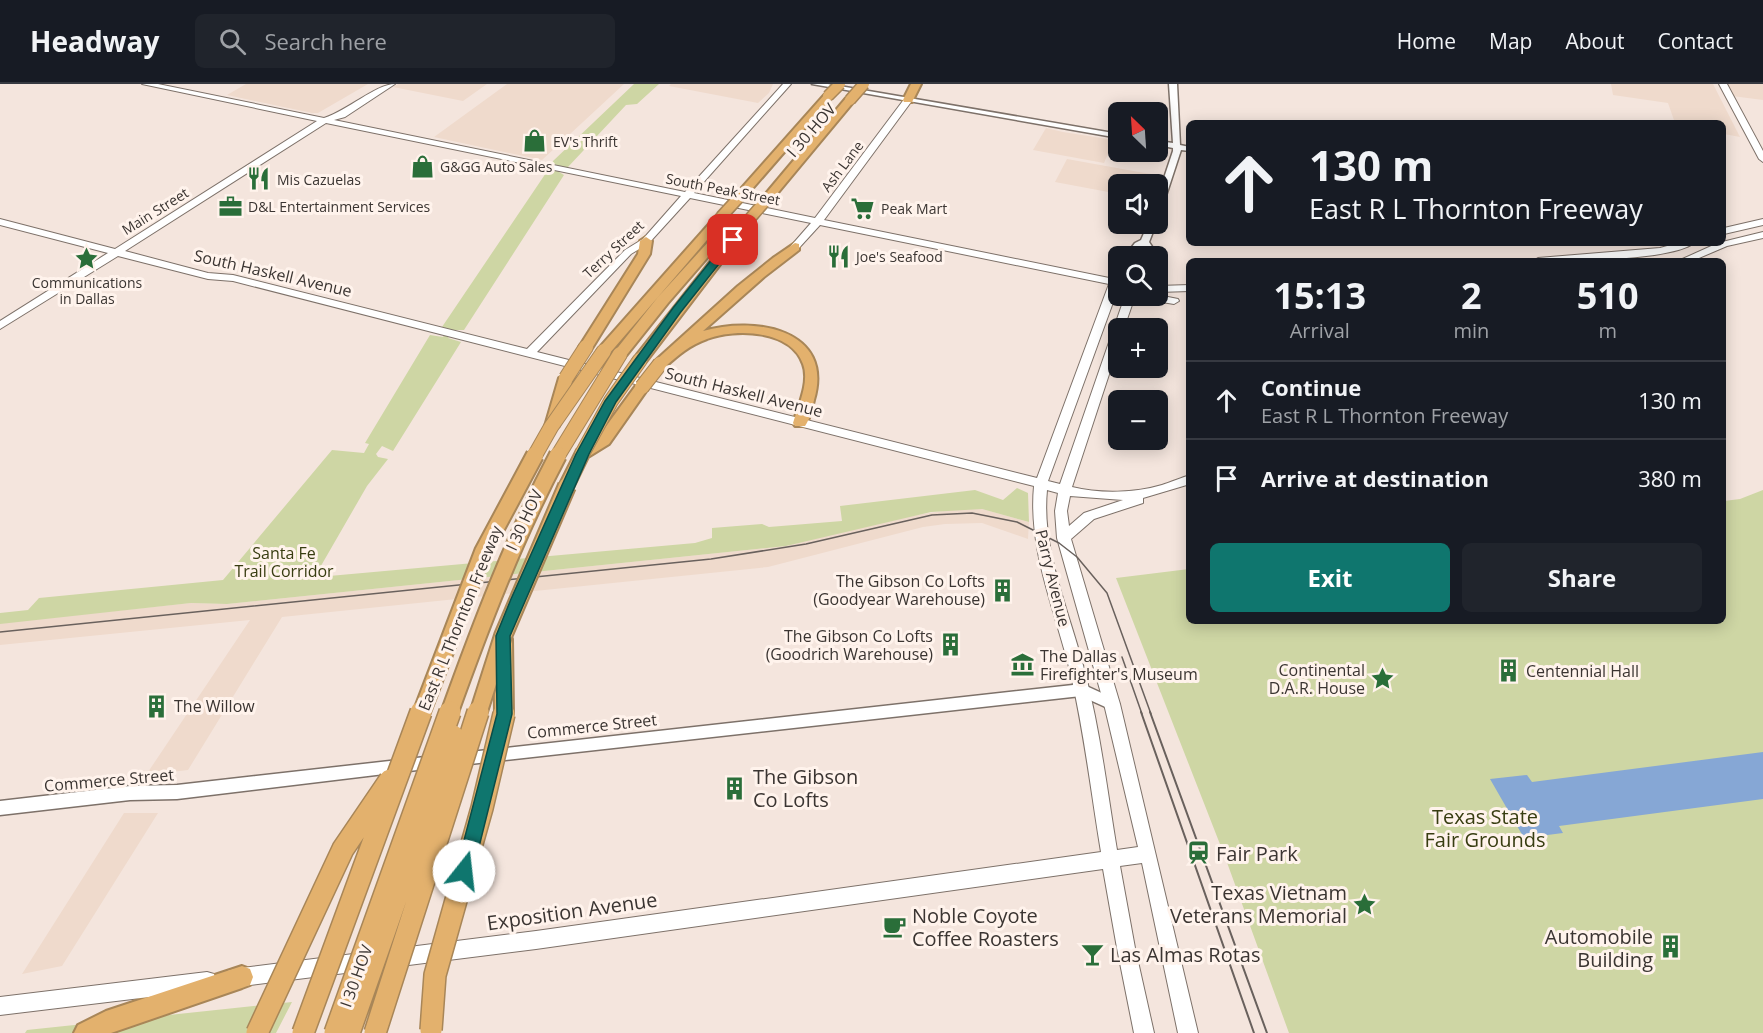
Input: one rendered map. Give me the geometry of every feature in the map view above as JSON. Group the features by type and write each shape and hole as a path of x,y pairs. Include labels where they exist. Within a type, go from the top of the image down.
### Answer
{"highway":[{"name":"East R L Thornton Freeway","path":"303,1033 453,626 483,552 516,488 551,427 623,355 760,197 839,98 840,84"},
{"name":"I 30 HOV","path":"839,98 853,84"},
{"name":"East R L Thornton Freeway","path":"375,1033 503,636 582,454 611,401 623,355 721,217 839,98 864,84"},
{"path":"908,99 916,84"},
{"name":"I 30 HOV","path":"349,1033 516,560 534,516 575,437 637,330 740,220"},
{"path":"551,427 566,378 644,254 646,241"},
{"path":"582,454 604,440 660,364 762,272 795,247"},
{"path":"678,348 696,339 730,330 763,332 786,339 806,356 811,371 800,423"},
{"name":"I 30 HOV","path":"335,1033 508,554 556,454 592,395 623,355"},
{"path":"431,1032 435,975 482,808 504,714 503,636"},
{"path":"257,1033 343,849 405,757"},
{"path":"86,1033 106,1023 242,977"}],"main road":[{"name":"South Peak Street","path":"147,84 684,196 1108,278"},
{"name":"Main Street","path":"325,120 330,112 374,84"},
{"name":"Main Street","path":"0,326 325,120 342,115 391,84"},
{"name":"Terry Street","path":"530,353 628,252 646,241 787,84"},
{"path":"1723,84 1763,159"},
{"name":"Ash Lane","path":"795,247 817,222 908,99"},
{"path":"1742,226 1763,216"},
{"name":"South Haskell Avenue","path":"0,222 208,276 233,278 1065,490 1096,495 1148,494 1186,480"},
{"path":"1726,230 1763,222"},
{"path":"1726,244 1763,235"},
{"path":"1564,258 1670,246 1684,258"},
{"path":"1691,258 1720,246"},
{"path":"1168,289 1186,288"},
{"path":"1168,300 1174,301"},
{"name":"Parry Avenue","path":"1108,306 1041,483 1038,501 1040,531 1082,690 1144,1033"},
{"name":"Parry Avenue","path":"1127,306 1065,490 1061,511 1064,538 1113,704 1188,1033"},
{"path":"1064,538 1089,516 1148,494"},
{"name":"Exposition Avenue","path":"0,1006 536,940 1148,854"}],"street":[{"path":"816,84 1108,134"},
{"path":"1168,180 1176,157 1177,146 1173,84"},
{"path":"1168,145 1186,147"},
{"path":"1137,246 1145,242 1148,234"},
{"path":"1145,242 1148,246"},
{"path":"1082,690 1113,704"},
{"name":"Commerce Street","path":"0,808 130,794 177,792 1082,690"}],"shaded area":[{"path":"246,84 368,84 318,113 312,113 227,95"},
{"path":"398,84 487,84 463,101 393,87"},
{"path":"507,84 624,84 542,160 434,137"},
{"path":"671,84 773,84 769,93 758,103 669,86"},
{"path":"1611,84 1713,84 1740,137 1726,134 1726,120 1674,120 1668,103 1613,95"},
{"path":"1726,84 1763,84 1763,100 1732,96"},
{"path":"1046,128 1108,139 1108,154 1104,163 1033,150"},
{"path":"1067,159 1151,174 1108,174 1108,192 1055,182"},
{"path":"958,509 982,509 1029,522 1028,539 982,523 945,524 923,527 768,567 282,617 188,770 146,775 250,620 0,645 0,623 191,603 227,604 786,546 902,517"},
{"path":"124,813 158,813 62,966 22,974"}],"green space":[{"name":"Santa Fe Trail Corridor","path":"634,84 659,84 637,104 626,105 568,167 562,167 559,172 564,175 464,330 454,330 448,338 461,342 393,451 382,446 376,454 378,457 388,459 367,486 318,571 318,577 695,543 712,538 712,528 762,524 769,527 842,521 840,506 975,490 1003,500 1017,488 1028,493 1029,522 982,509 931,512 786,546 227,604 191,603 0,624 0,613 28,610 39,598 223,580 332,450 364,453 369,444 365,443 430,335 443,337 448,329 442,327 548,170 553,171 557,165 552,164 553,161"},
{"name":"Texas State Fair Grounds","path":"1763,490 1763,1033 1289,1033 1225,857 1116,578 1186,569 1186,624 1726,624 1726,501 1740,499"},
{"path":"292,1002 276,1033 25,1033 27,1030"}],"water":[{"path":"1763,752 1763,799 1559,826 1563,833 1524,838 1490,779 1527,775 1532,782"}],"tram line":[{"path":"0,632 711,559 806,544 932,515 972,513 1017,522 1059,543 1077,557 1107,593 1151,714"},
{"path":"1122,657 1142,714"},
{"path":"1141,712 1254,1033"},
{"path":"1150,712 1267,1033"}],"place":[{"name":"EV's Thrift","path":"535,141"},
{"name":"G&GG Auto Sales","path":"422,166"},
{"name":"Mis Cazuelas","path":"259,179"},
{"name":"D&L Entertainment Services","path":"230,206"},
{"name":"Peak Mart","path":"863,208"},
{"name":"Joe's Seafood","path":"838,256"},
{"name":"Communications in Dallas","path":"87,258"},
{"name":"The Gibson Co Lofts (Goodyear Warehouse)","path":"1003,590"},
{"name":"The Gibson Co Lofts (Goodrich Warehouse)","path":"951,645"},
{"name":"The Dallas Firefighter's Museum","path":"1022,665"},
{"name":"Centennial Hall","path":"1508,671"},
{"name":"Continental D.A.R. House","path":"1383,679"},
{"name":"The Willow","path":"156,706"},
{"name":"The Gibson Co Lofts","path":"735,788"},
{"name":"Fair Park","path":"1198,853"},
{"name":"Texas Vietnam Veterans Memorial","path":"1365,904"},
{"name":"Noble Coyote Coffee Roasters","path":"894,926"},
{"name":"Automobile Building","path":"1671,947"},
{"name":"Las Almas Rotas","path":"1092,954"}],"route":[{"path":"464,871 482,808 504,714 503,636 550,525 582,454 611,401 676,310 733,240"}]}
